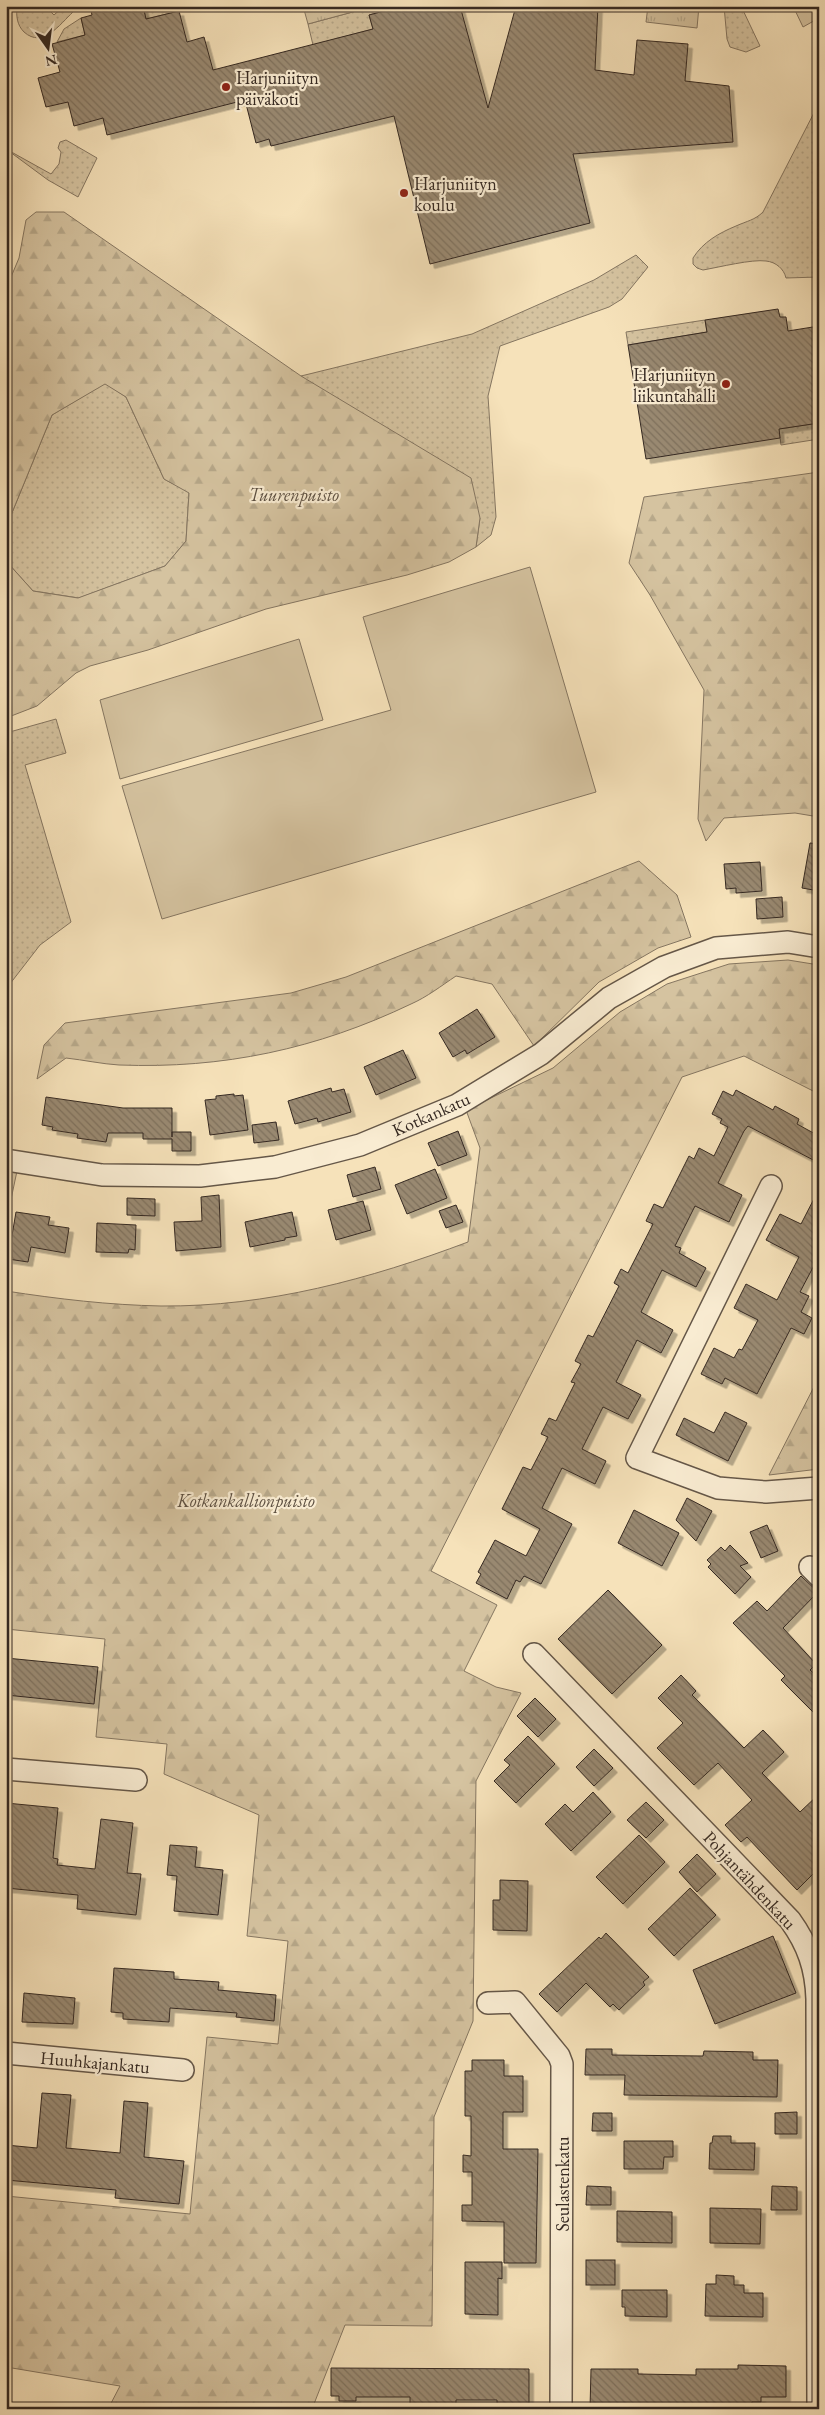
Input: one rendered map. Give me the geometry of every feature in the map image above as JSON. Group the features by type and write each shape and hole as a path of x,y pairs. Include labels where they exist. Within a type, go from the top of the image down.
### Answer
{"street":[{"name":"Kotkankatu","path":"6,1160 102,1175 200,1176 276,1167 360,1145 458,1105 541,1054 609,998 664,967 716,948 788,942 819,947"},
{"path":"771,1186 637,1458 718,1488 766,1492 819,1488"},
{"name":"Pohjantähdenkatu","path":"534,1654 790,1920 802,1937 810,1954 816,1977 817,1999 818,2409"},
{"path":"6,1769 136,1780"},
{"name":"Seulastenkatu","path":"488,2003 515,2002 559,2056 562,2064 561,2409"},
{"name":"Huuhkajankatu","path":"6,2053 183,2070"}],"green space":[{"path":"17,6 48,6 47,8 54,15 64,6 71,6 73,12 51,33 38,38 31,37 20,26"},
{"path":"143,6 174,6 179,11 146,19"},
{"path":"303,6 375,6 308,24"},
{"path":"375,6 403,6 369,15 373,29 313,45 308,24"},
{"path":"648,6 699,6 697,28 646,22"},
{"path":"724,6 741,6 760,46 746,52 730,47 727,39"},
{"path":"793,6 819,6 819,18 803,27"},
{"path":"81,18 85,35 57,42 64,29"},
{"path":"819,103 819,277 786,278 779,266 766,261 744,262 703,270 697,268 693,264 693,258 707,243 724,232 754,219 763,212"},
{"path":"66,140 97,158 78,197 48,180 6,149 51,174 59,164 61,152 58,148 60,142"},
{"name":"Tuurenpuisto","path":"36,212 64,212 301,376 471,478 480,518 476,547 449,562 407,575 266,609 148,650 90,666 76,673 37,706 6,718 6,278 11,277 19,258 26,220","holes":["105,384 126,397 164,479 189,493 186,541 165,566 78,598 33,591 7,562 7,525 52,415"]},
{"path":"636,255 648,267 622,299 609,307 500,346 488,396 496,517 491,535 476,547 480,518 301,376 472,334 594,280"},
{"path":"705,320 707,332 628,345 626,332"},
{"path":"105,383 126,397 164,479 189,492 186,541 165,566 79,598 33,591 7,562 7,525 52,415"},
{"path":"819,423 819,439 781,445 779,429"},
{"path":"819,472 819,817 795,813 724,818 706,841 698,819 704,690 650,595 629,563 644,497"},
{"path":"530,567 596,792 162,919 122,786 391,710 363,617"},
{"path":"299,639 323,720 120,779 100,700"},
{"path":"56,719 66,753 25,765 71,922 40,945 6,989 6,733"},
{"path":"639,861 677,895 691,937 658,948 599,982 534,1046 492,984 456,976 428,995 376,1020 305,1044 269,1053 195,1063 158,1065 119,1065 66,1058 37,1079 44,1045 65,1023 291,993 346,977"},
{"name":"Kotkankallionpuisto","path":"788,960 819,965 819,1094 744,1056 682,1077 431,1571 497,1605 464,1671 496,1687 521,1693 476,1781 473,2021 434,2117 432,2326 345,2325 312,2409 108,2409 120,2386 6,2367 6,2196 190,2214 207,2037 278,2044 288,1941 247,1936 259,1815 164,1774 167,1744 96,1737 105,1639 6,1629 6,1291 84,1301 161,1306 240,1302 279,1296 356,1279 468,1242 480,1148 466,1110 553,1068 620,1012 667,984 729,964"},
{"path":"6,1170 17,1171 6,1223"},
{"path":"819,1377 819,1469 769,1475"}],"building":[{"path":"90,6 143,6 146,19 179,11 187,42 204,37 213,70 373,29 369,15 403,6 460,6 488,108 516,6 598,6 595,70 634,75 637,40 688,44 685,81 729,86 733,142 573,154 590,223 430,264 394,116 271,146 269,139 256,143 245,100 107,135 103,118 74,126 68,102 46,107 38,78 60,72 52,44 85,35 81,18 92,15"},
{"name":"Harjuniityn liikuntahalli","path":"778,309 780,317 786,317 788,331 819,326 819,423 779,429 780,438 646,459 628,345 707,332 705,320"},
{"path":"810,843 819,844 819,891 802,888"},
{"path":"760,862 762,891 736,893 736,888 726,889 724,864"},
{"path":"782,897 783,917 757,919 756,899"},
{"path":"477,1009 495,1037 467,1054 465,1050 453,1057 439,1033"},
{"path":"403,1050 416,1078 376,1095 364,1067"},
{"path":"331,1088 332,1092 344,1089 351,1112 318,1122 317,1118 295,1124 288,1101"},
{"path":"736,1090 773,1110 775,1106 799,1119 797,1124 819,1136 819,1163 748,1126 744,1131 718,1183 742,1195 729,1222 695,1206 675,1246 681,1248 679,1253 706,1268 696,1287 662,1270 641,1312 673,1330 661,1353 637,1340 616,1382 641,1395 628,1419 603,1407 582,1449 606,1461 595,1484 562,1468 542,1508 572,1524 541,1584 524,1576 520,1582 516,1580 507,1599 476,1583 481,1574 478,1572 495,1540 526,1556 540,1529 502,1509 523,1467 531,1470 548,1437 541,1434 549,1418 556,1421 575,1383 571,1382 581,1364 575,1361 588,1335 593,1337 619,1286 614,1283 621,1269 628,1273 653,1224 646,1221 654,1204 663,1208 689,1156 694,1159 699,1148 714,1156 728,1127 720,1123 722,1119 712,1114 723,1091 733,1096"},
{"path":"234,1094 234,1096 243,1095 248,1130 210,1135 205,1100 216,1099 216,1096"},
{"path":"46,1097 123,1108 172,1108 172,1132 191,1132 191,1151 172,1151 172,1139 143,1139 143,1133 108,1133 106,1142 77,1138 78,1134 52,1130 53,1127 42,1125"},
{"path":"276,1122 279,1140 254,1143 252,1125"},
{"path":"458,1131 467,1155 438,1166 428,1143"},
{"path":"375,1167 381,1189 353,1197 347,1175"},
{"path":"435,1169 447,1198 407,1214 395,1185"},
{"path":"819,1189 819,1256 800,1292 809,1296 801,1312 812,1318 804,1334 791,1328 757,1394 725,1378 722,1384 701,1374 714,1348 734,1358 739,1349 742,1350 758,1320 734,1308 746,1284 777,1300 799,1257 766,1240 780,1214 801,1224"},
{"path":"219,1195 221,1247 176,1251 174,1222 202,1221 201,1197"},
{"path":"127,1198 155,1199 155,1216 127,1215"},
{"path":"363,1201 371,1230 336,1240 328,1210"},
{"path":"456,1205 463,1222 446,1228 439,1211"},
{"path":"16,1212 50,1217 48,1225 69,1228 65,1253 31,1247 28,1262 8,1259"},
{"path":"292,1212 297,1236 250,1247 245,1222"},
{"path":"97,1223 136,1225 135,1250 129,1249 128,1253 96,1252"},
{"path":"725,1412 747,1423 728,1461 676,1435 684,1418 714,1433"},
{"path":"687,1498 712,1511 696,1541 676,1520"},
{"path":"634,1510 679,1533 662,1566 618,1543"},
{"path":"767,1525 778,1551 761,1558 750,1532"},
{"path":"730,1545 748,1563 740,1566 751,1577 735,1594 708,1567 711,1564 707,1560 721,1547 725,1551"},
{"path":"801,1576 818,1592 783,1628 816,1664 810,1670 819,1678 819,1718 781,1680 785,1676 733,1623 757,1601 767,1611"},
{"path":"608,1590 662,1645 612,1694 558,1639"},
{"path":"6,1658 98,1667 94,1704 6,1695"},
{"path":"681,1675 696,1691 692,1695 744,1748 763,1730 784,1752 762,1773 800,1812 819,1794 819,1868 797,1890 747,1837 741,1842 725,1825 752,1800 718,1763 694,1785 657,1748 683,1723 658,1698"},
{"path":"535,1698 556,1719 538,1737 517,1716"},
{"path":"528,1736 555,1764 516,1803 494,1781 510,1765 504,1760"},
{"path":"594,1749 613,1768 594,1786 576,1767"},
{"path":"593,1792 611,1812 571,1851 545,1824 565,1804 573,1812"},
{"path":"646,1802 664,1820 646,1838 627,1820"},
{"path":"6,1803 58,1808 53,1858 58,1859 57,1865 95,1869 101,1819 133,1823 127,1873 141,1874 136,1915 77,1909 78,1895 6,1888"},
{"path":"639,1835 665,1862 623,1904 596,1877"},
{"path":"170,1845 197,1847 195,1867 223,1870 218,1915 174,1911 177,1876 167,1875"},
{"path":"697,1854 716,1874 697,1892 679,1872"},
{"path":"500,1880 528,1881 527,1931 493,1930 493,1900 500,1900"},
{"path":"690,1888 716,1915 674,1956 648,1929"},
{"path":"606,1933 649,1977 643,1982 645,1985 619,2010 613,2004 610,2007 586,1983 557,2012 539,1994 599,1937 601,1939"},
{"path":"773,1936 796,1993 715,2024 693,1970"},
{"path":"114,1968 174,1972 174,1979 219,1982 218,1990 276,1995 274,2021 236,2017 237,2013 170,2008 169,2022 123,2019 123,2013 111,2012"},
{"path":"24,1993 75,1998 73,2024 22,2022"},
{"path":"586,2049 612,2049 612,2055 703,2056 704,2051 753,2052 753,2060 778,2060 777,2097 624,2095 625,2075 585,2075"},
{"path":"472,2060 504,2060 504,2076 523,2076 523,2112 503,2112 503,2149 538,2149 536,2263 504,2263 504,2222 462,2221 462,2205 472,2205 472,2172 463,2172 463,2155 471,2156 471,2116 465,2116 465,2071 472,2071"},
{"path":"42,2093 71,2095 66,2148 120,2153 124,2101 148,2103 144,2157 184,2161 179,2204 115,2198 116,2190 6,2180 6,2145 37,2148"},
{"path":"797,2112 797,2134 775,2134 775,2113"},
{"path":"593,2113 612,2113 612,2131 592,2131"},
{"path":"713,2136 731,2136 731,2143 755,2143 754,2170 709,2169 710,2143 712,2143"},
{"path":"624,2141 673,2141 673,2157 664,2157 663,2169 624,2169"},
{"path":"587,2186 611,2187 611,2205 586,2205"},
{"path":"772,2186 797,2187 797,2210 771,2210"},
{"path":"710,2208 761,2209 760,2244 710,2243"},
{"path":"617,2211 672,2212 672,2243 617,2242"},
{"path":"586,2260 615,2260 615,2285 586,2285"},
{"path":"465,2262 502,2262 502,2279 498,2278 498,2315 465,2314"},
{"path":"716,2275 734,2276 734,2285 744,2285 744,2293 763,2293 763,2317 705,2316 706,2284 716,2284"},
{"path":"622,2290 667,2290 667,2317 625,2316 625,2307 622,2307"},
{"path":"738,2365 786,2366 786,2397 761,2397 761,2402 752,2402 752,2409 590,2409 591,2369 638,2369 638,2374 696,2375 696,2369 738,2369"},
{"path":"331,2368 529,2369 529,2409 497,2407 497,2400 456,2400 456,2409 437,2409 437,2404 410,2404 410,2397 356,2397 356,2401 339,2401 339,2396 331,2396"}],"place":[{"name":"Harjuniityn päiväkoti","path":"226,87"},
{"name":"Harjuniityn koulu","path":"404,193"},
{"name":"Harjuniityn liikuntahalli","path":"726,384"}]}
